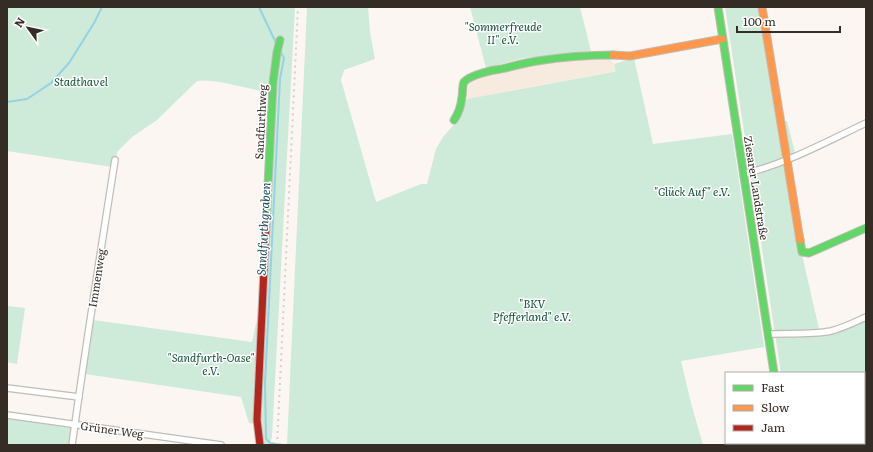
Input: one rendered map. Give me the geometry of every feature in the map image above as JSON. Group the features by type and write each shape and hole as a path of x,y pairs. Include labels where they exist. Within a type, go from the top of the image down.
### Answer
{"street":[{"name":"Ziesarer Landstraße","path":"718,7 774,372"},
{"path":"762,7 802,252 809,253 866,228"},
{"path":"454,120 458,114 465,81 485,72 536,61 612,55 630,56 722,39"},
{"name":"Sandfurthweg","path":"260,445 257,420 273,83 280,40"},
{"path":"743,174 787,161 866,123"},
{"name":"Immenweg","path":"72,445 115,160"},
{"path":"768,334 830,331 866,317"},
{"path":"7,388 79,397"},
{"path":"7,416 75,425"},
{"name":"Grüner Weg","path":"75,425 221,445"}],"shaded area":[{"path":"608,58 614,64 616,71 467,99 469,82 472,79 506,69 553,61"}],"green space":[{"name":"Stadthavel","path":"7,7 295,7 272,436 270,445 263,445 259,423 275,92 262,91 220,82 203,80 197,81 157,120 132,137 117,152 115,166 112,167 7,151"},
{"name":"\"BKV Pfefferland\" e.V.","path":"307,7 368,7 370,32 375,59 344,70 341,80 376,202 421,184 427,184 436,149 443,137 457,121 467,99 613,72 616,71 614,64 634,58 653,144 732,134 764,347 681,361 703,445 287,445"},
{"name":"\"Sommerfreude II\" e.V.","path":"470,7 580,7 591,51 524,58 486,68"},
{"path":"725,7 760,7 779,122 787,121 795,153 785,157 801,250 821,334 838,332 866,320 866,445 792,444 865,444 865,372 781,372"},
{"path":"7,306 25,308 17,364 7,362"},
{"name":"\"Sandfurth-Oase\" e.V.","path":"259,310 255,424 249,423 241,397 85,374 93,320 252,342"},
{"path":"7,418 71,428 69,445 7,445"}],"waterway":[{"name":"Sandfurthgraben","path":"7,102 27,99 51,83 69,63 94,23 102,7"},
{"name":"Sandfurthgraben","path":"259,7 276,43"},
{"name":"Sandfurthgraben","path":"280,51 284,58 280,79 265,383 266,439 270,443 283,445"}],"railway":[{"path":"277,445 298,7"}],"traffic: fast":[{"path":"718,7 774,372"},
{"path":"266,226 273,83 280,40"},
{"path":"454,120 460,106 464,82 476,75 492,70 546,60 575,56 613,55"},
{"path":"800,240 802,252 809,253 866,228"}],"traffic: slow":[{"path":"762,7 800,240"},
{"path":"613,55 630,56 722,39"}],"traffic: jam":[{"path":"260,445 257,420 266,226"}],"park label":[{"name":"\"Glück Auf\" e.V.","path":"692,192"}]}
